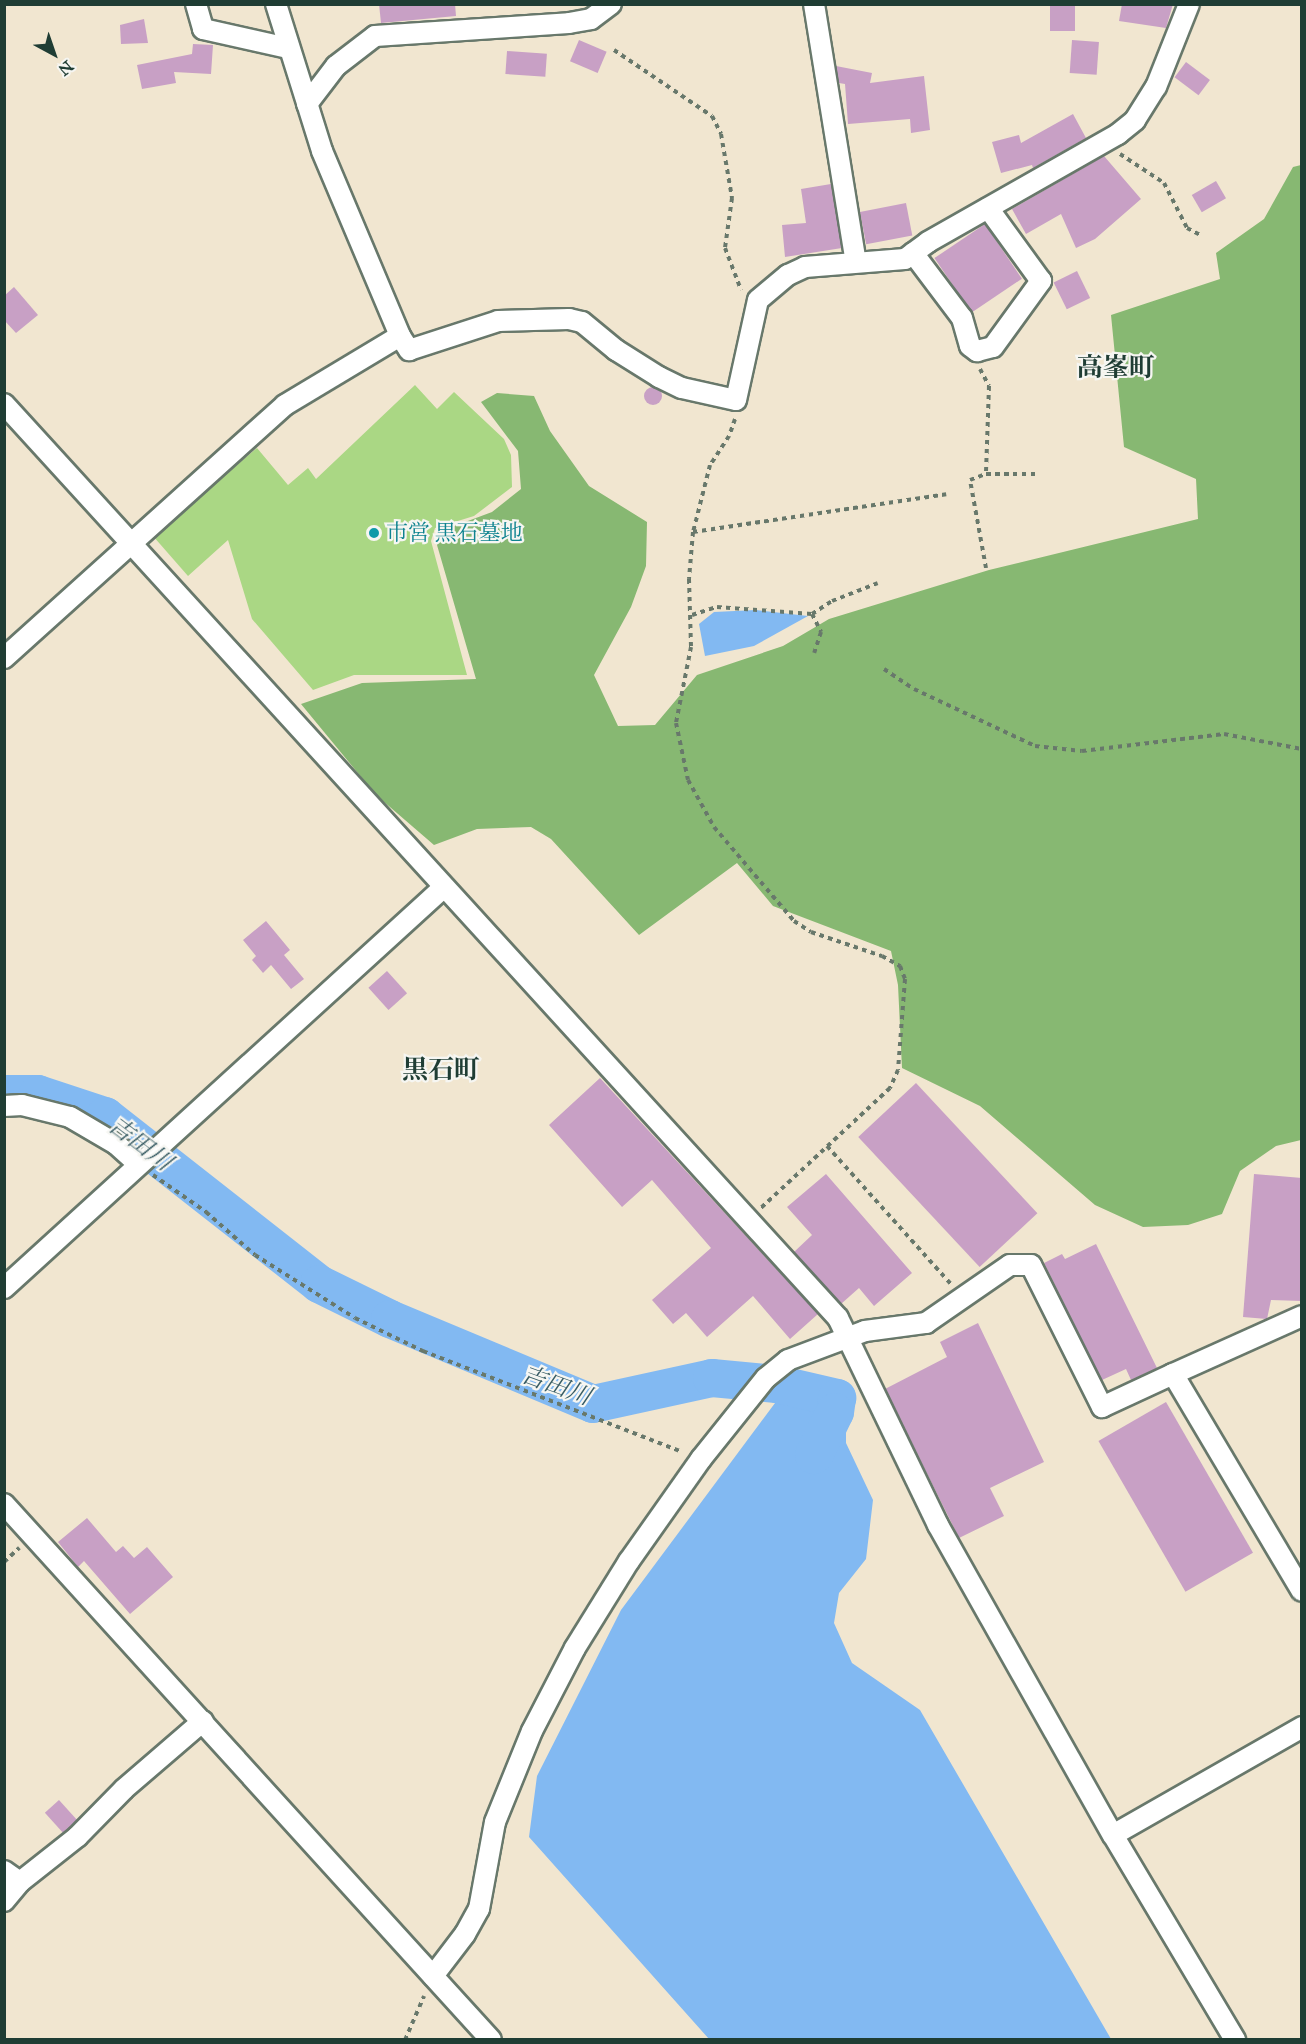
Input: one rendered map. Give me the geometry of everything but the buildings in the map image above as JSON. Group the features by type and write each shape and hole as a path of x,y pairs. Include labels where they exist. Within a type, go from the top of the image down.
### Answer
{"street":[{"path":"196,4 203,29 288,48"},
{"path":"276,4 322,151 400,336 409,350 498,321 569,319 582,322 659,377 682,388 736,400 758,300 788,275 805,267 905,259 988,207 1107,140 1135,120 1143,109 1189,4"},
{"path":"307,104 336,66 375,36 569,23 591,20 611,4"},
{"path":"814,4 856,262"},
{"path":"913,253 962,318 970,346 977,351 993,347 1041,281 988,207"},
{"path":"4,658 130,542 285,405 400,336"},
{"path":"4,404 838,1318 846,1341 938,1525 1113,1835 1235,2040"},
{"path":"4,1288 161,1142 444,887"},
{"path":"4,1106 47,1109 70,1117 116,1144 138,1164"},
{"path":"432,1976 465,1934 479,1910 495,1822 532,1731 575,1648 629,1561 701,1459 765,1378 788,1360 846,1341 865,1331 926,1323 1010,1265 1031,1265 1102,1407 1302,1316"},
{"path":"1173,1374 1302,1591"},
{"path":"4,1504 491,2040"},
{"path":"4,1901 12,1876 77,1837 124,1789 203,1721"},
{"path":"1113,1835 1302,1727"}],"path":[{"path":"614,50 712,116 721,134 732,198 725,248 746,299 755,309"},
{"path":"1107,140 1116,151 1164,183 1187,228 1200,235"},
{"path":"970,346 989,386 986,474"},
{"path":"736,400 735,423 710,465 693,532 689,579 692,615 691,647 676,723 681,752 698,801 714,827 794,921 811,932 882,956 900,966 905,979 898,1070 890,1088 747,1220"},
{"path":"986,568 969,480 986,474 1039,474"},
{"path":"693,532 946,494"},
{"path":"692,615 717,607 812,614 832,601 878,583"},
{"path":"812,614 821,632 814,653"},
{"path":"884,669 914,689 1035,746 1082,751 1224,734 1302,749"},
{"path":"827,1146 963,1297"},
{"path":"138,1164 206,1212 255,1255 355,1318 423,1351 701,1459"},
{"path":"405,2040 432,1976"}],"green space":[{"path":"1301,165 1301,1140 1276,1146 1240,1171 1222,1214 1188,1225 1143,1227 1095,1205 980,1106 902,1068 898,985 891,951 773,906 737,863 639,935 551,839 531,827 477,829 434,845 376,795 301,704 362,683 476,679 437,545 441,531 492,512 521,489 518,451 481,402 497,393 534,396 550,431 589,486 647,522 646,566 631,607 594,675 618,726 655,725 697,675 783,646 829,619 989,570 1198,519 1196,479 1124,447 1111,315 1220,279 1216,253 1264,219 1293,167"},
{"path":"415,385 437,409 454,392 504,439 511,455 512,487 474,516 435,528 431,541 467,675 354,675 313,690 252,619 228,540 188,576 153,536 257,448 288,485 308,468 316,479"}],"water":[{"path":"756,610 808,616 754,646 705,656 699,624 714,612"},
{"path":"778,1399 846,1409 846,1443 873,1500 866,1559 839,1593 834,1623 852,1663 920,1710 1111,2039 709,2039 529,1837 537,1776 621,1610"}],"waterway":[{"name":"吉田川","path":"4,1094 38,1094 105,1116 319,1284 390,1319 593,1404 712,1378 777,1384 837,1398 835,1412 814,1455"}],"place":[{"name":"市営 黒石墓地","path":"374,533"}],"district":[{"name":"高峯町","path":"1116,368"},
{"name":"黒石町","path":"441,1070"}]}
